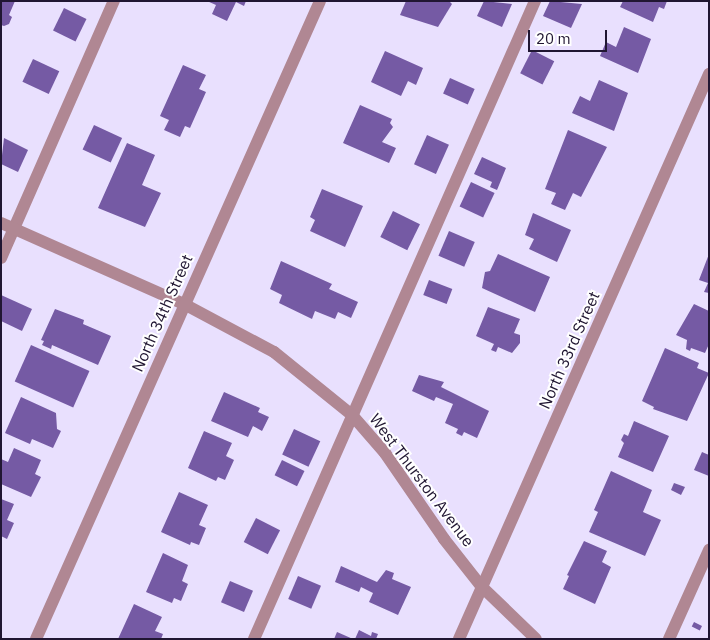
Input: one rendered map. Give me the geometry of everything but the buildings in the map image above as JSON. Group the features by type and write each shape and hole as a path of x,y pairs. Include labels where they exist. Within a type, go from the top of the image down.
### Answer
{"street":[{"path":"1,258 114,1"},
{"name":"North 34th Street","path":"36,639 320,1"},
{"path":"254,639 535,1"},
{"name":"North 33rd Street","path":"459,639 709,74"},
{"name":"West Thurston Avenue","path":"1,223 184,304 274,352 352,415 385,453 444,539 481,586 536,639"},
{"path":"669,639 709,550"}]}
